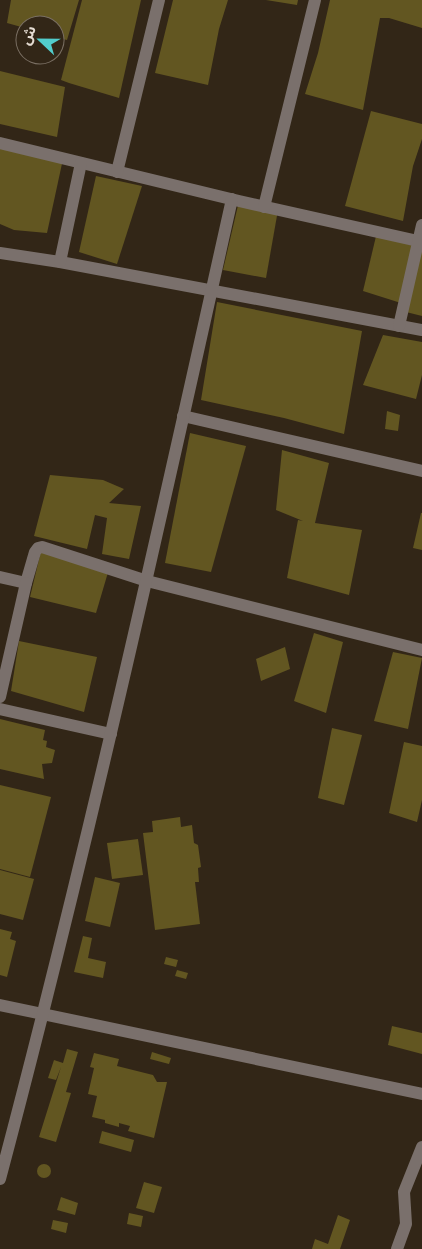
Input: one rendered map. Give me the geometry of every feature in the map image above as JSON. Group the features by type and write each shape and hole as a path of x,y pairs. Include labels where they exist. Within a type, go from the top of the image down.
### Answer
{"street":[{"path":"117,172 159,0"},
{"path":"264,207 316,0"},
{"path":"0,143 232,200 418,242"},
{"path":"60,262 81,163"},
{"path":"0,1179 44,1015 111,734 232,200"},
{"path":"399,326 422,225"},
{"path":"0,253 60,262 422,330"},
{"path":"183,416 422,471"},
{"path":"0,697 26,583 35,552 38,548 147,581 422,650"},
{"path":"0,577 26,583"},
{"path":"0,709 111,734"},
{"path":"0,1004 44,1015 422,1094"},
{"path":"397,1249 406,1224 404,1192 422,1147"}],"building":[{"path":"11,0 79,0 67,40 65,40 65,15 15,15 15,25 7,23"},
{"path":"82,0 141,0 119,98 61,80"},
{"path":"173,0 228,0 219,29 208,85 155,73"},
{"path":"266,0 298,0 297,5"},
{"path":"330,0 422,0 422,28 389,18 380,18 363,110 305,94 318,53"},
{"path":"0,71 65,87 57,137 0,124"},
{"path":"371,111 422,124 422,139 413,166 403,221 345,206"},
{"path":"0,139 63,159 47,233 14,230 0,224"},
{"path":"96,176 142,186 117,264 79,252"},
{"path":"239,201 278,210 266,278 223,270"},
{"path":"377,232 418,241 404,304 363,291"},
{"path":"422,247 422,316 406,312"},
{"path":"217,302 362,331 344,434 284,418 201,400"},
{"path":"383,335 422,342 422,375 416,399 363,385"},
{"path":"387,411 400,415 398,431 385,429"},
{"path":"190,433 246,446 211,572 165,563"},
{"path":"282,450 329,463 315,523 362,530 349,595 287,578 298,520 303,521 276,510"},
{"path":"50,475 103,480 124,489 109,503 141,506 129,559 102,554 107,518 95,515 87,549 34,536"},
{"path":"422,513 422,550 413,548"},
{"path":"42,547 109,569 96,613 30,597"},
{"path":"314,633 343,642 326,713 294,701"},
{"path":"19,641 97,657 84,712 11,691"},
{"path":"285,647 290,669 261,681 256,659"},
{"path":"393,652 422,658 408,729 374,721"},
{"path":"0,719 45,730 43,740 47,741 46,747 55,750 52,763 42,764 44,779 0,769"},
{"path":"332,728 362,735 344,805 318,798"},
{"path":"404,742 422,746 422,800 417,822 389,813"},
{"path":"0,785 51,797 30,877 0,869"},
{"path":"180,817 181,827 192,825 194,843 198,845 201,867 198,868 199,882 195,882 200,924 155,930 143,833 153,832 152,821"},
{"path":"138,839 143,875 112,879 107,843"},
{"path":"0,870 34,879 23,920 0,914"},
{"path":"95,877 120,883 110,927 85,921"},
{"path":"0,929 12,932 10,939 16,941 7,977 0,975"},
{"path":"83,936 92,938 88,958 106,962 103,978 74,972"},
{"path":"166,957 178,960 176,967 164,964"},
{"path":"177,970 188,973 186,979 175,976"},
{"path":"392,1026 422,1033 422,1054 388,1045"},
{"path":"67,1049 78,1052 66,1092 71,1093 56,1142 39,1137 61,1067 56,1080 48,1078 54,1060 63,1063"},
{"path":"152,1052 171,1058 169,1064 150,1059"},
{"path":"94,1053 119,1059 117,1066 153,1075 157,1082 167,1082 154,1138 128,1131 130,1126 119,1123 119,1127 105,1123 105,1120 92,1117 97,1096 88,1094 94,1068 90,1067"},
{"path":"102,1131 134,1140 131,1152 99,1143"},
{"path":"44,1164 49,1166 51,1171 49,1176 44,1178 39,1176 37,1171 39,1166"},
{"path":"144,1182 162,1187 154,1213 136,1208"},
{"path":"61,1197 78,1203 75,1215 57,1210"},
{"path":"129,1213 143,1216 141,1227 127,1224"},
{"path":"338,1215 350,1220 340,1249 312,1249 315,1239 328,1244"},
{"path":"53,1220 68,1223 66,1233 51,1229"}]}
